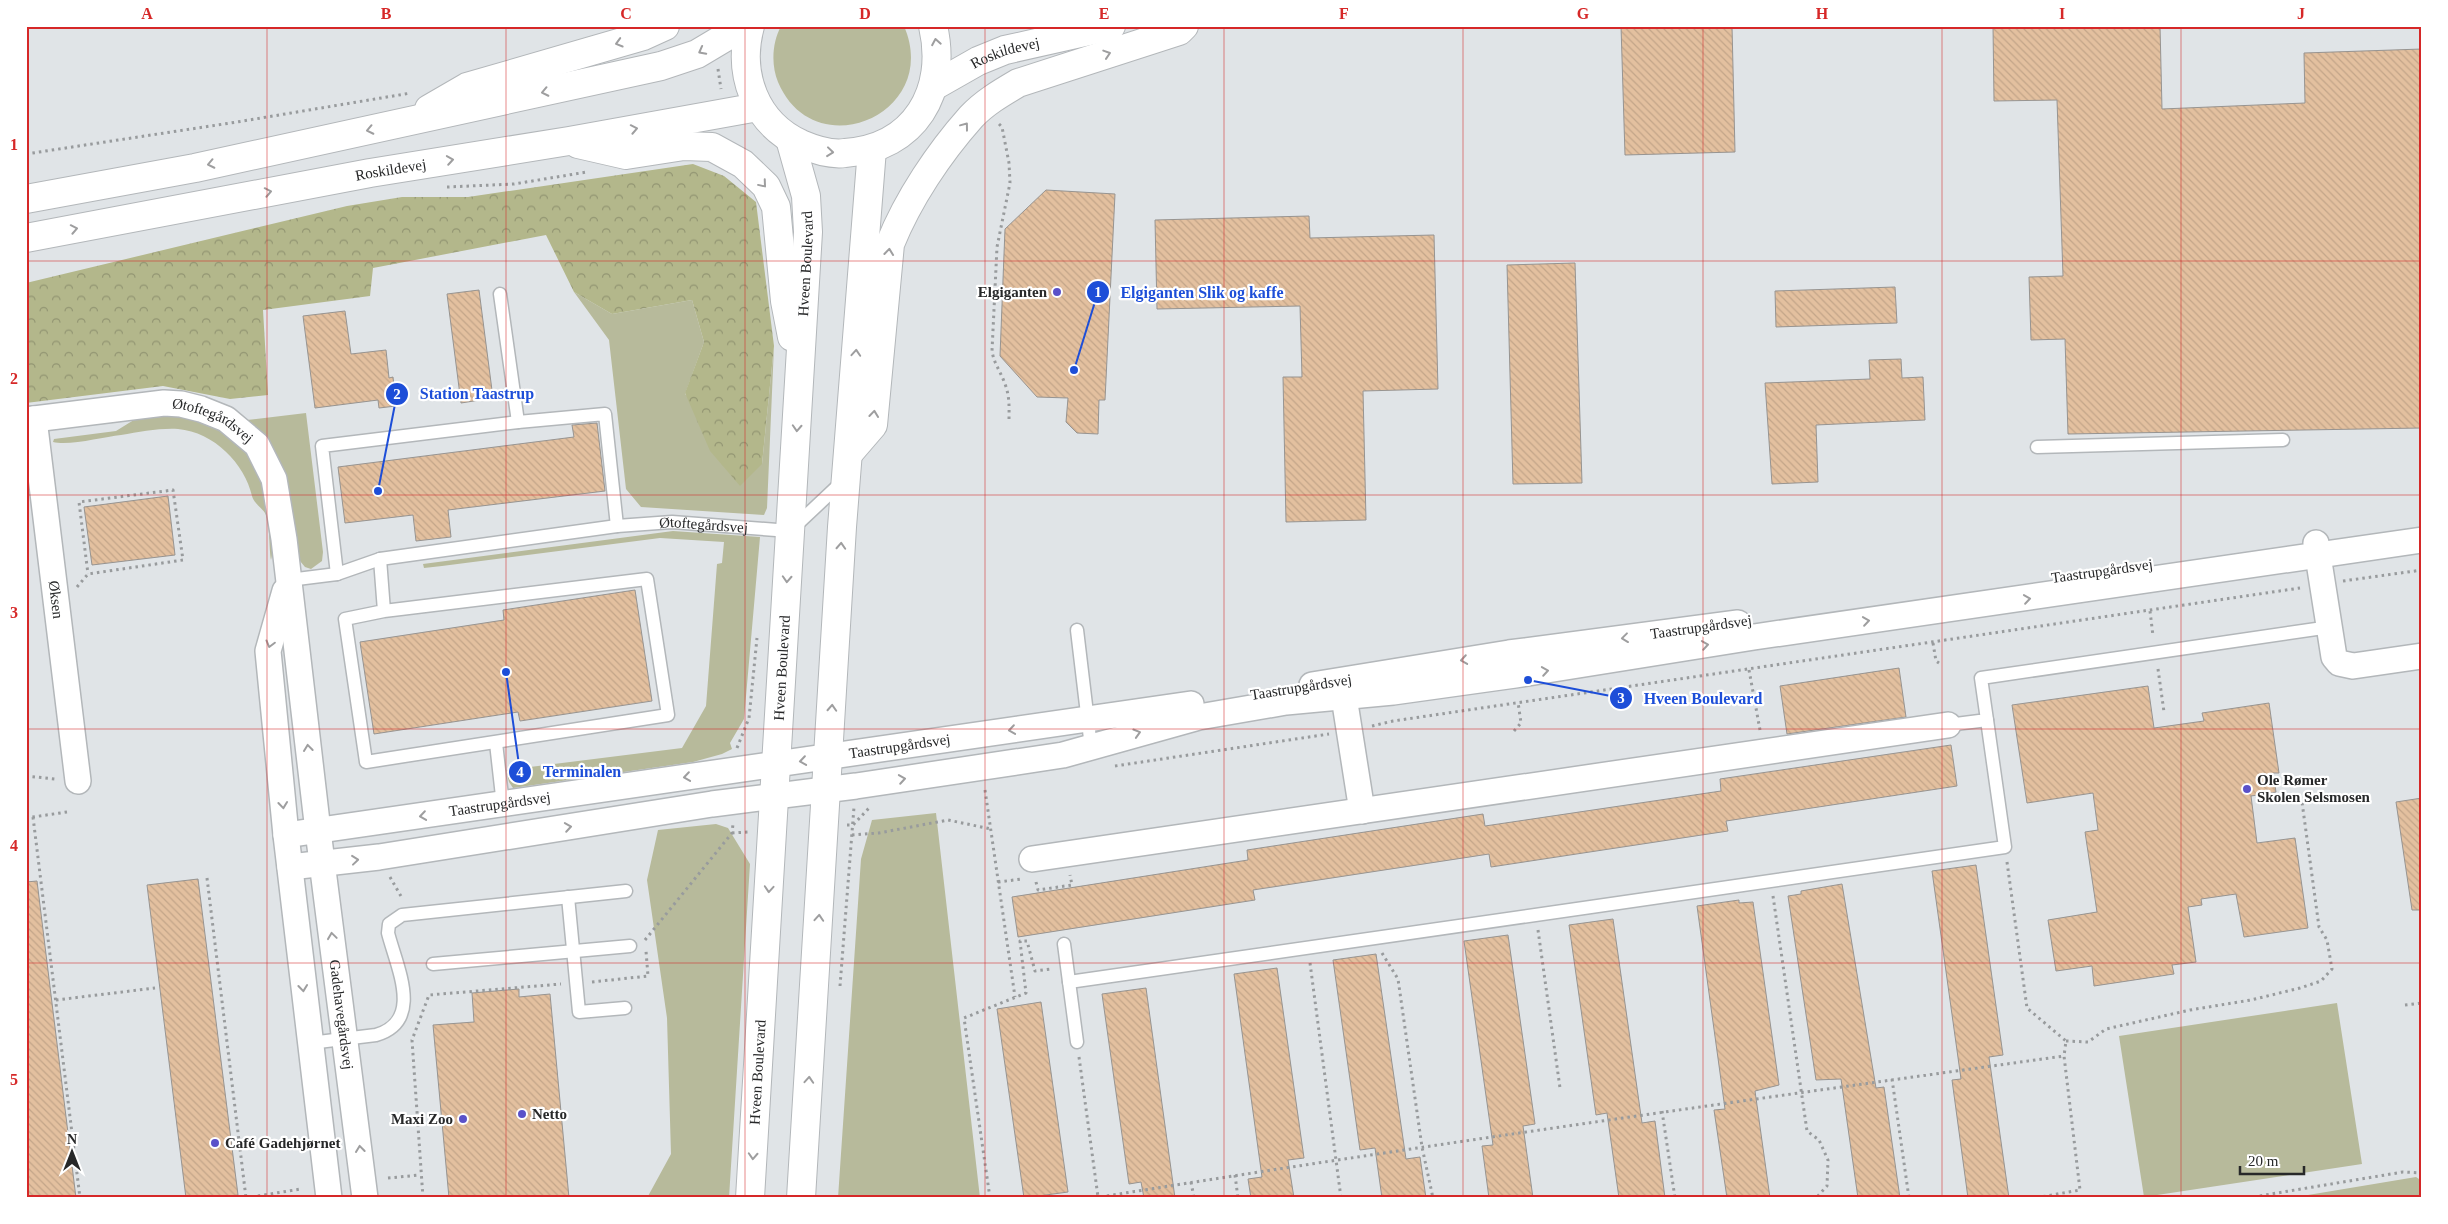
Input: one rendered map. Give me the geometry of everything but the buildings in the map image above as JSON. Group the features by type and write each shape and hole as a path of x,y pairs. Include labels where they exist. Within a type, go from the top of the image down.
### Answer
{"main road":[{"path":"406,122 467,87 642,36 665,26"},
{"path":"26,200 195,168 661,66 697,54 744,26"},
{"path":"750,26 746,42 745,62 748,82 758,107 770,122 790,139 816,150 844,154 872,149 893,139 910,125 924,107 934,86 938,66 938,46 933,26"},
{"name":"Roskildevej","path":"934,86 978,61 1005,50 1110,26"},
{"path":"847,466 873,425 890,244 898,224 935,165 972,117 983,107 1018,83 1179,31 1184,26"},
{"name":"Roskildevej","path":"26,238 370,173 569,141 758,107"},
{"name":"Hveen Boulevard","path":"750,1198 808,232 806,196 790,139"},
{"path":"569,141 626,155 684,146 712,146 743,164 766,186 776,207 785,301 800,380"},
{"path":"801,1198 847,466 872,149"}],"street":[{"name":"Øtoftegårdsvej","path":"30,420 164,403 181,404 201,409 226,419 257,445 274,479 289,580 318,831"},
{"name":"Øksen","path":"30,420 78,781"},
{"name":"Taastrupgårdsvej","path":"290,867 379,857 712,804 1063,754 1199,717 1286,702 1344,697 1515,675 1754,637 2252,566 2317,548 2422,526"},
{"name":"Taastrupgårdsvej","path":"286,835 503,805 1255,694 1509,653 2317,548 2422,540"},
{"path":"2317,548 2334,657 2340,663 2353,666 2422,656"},
{"name":"Øtoftegårdsvej","path":"286,835 268,651 289,580"},
{"name":"Taastrupgårdsvej","path":"1344,697 1362,811"},
{"path":"1032,860 1948,725"},
{"name":"Gadehavegårdsvej","path":"318,831 365,1198"},
{"path":"286,835 329,1198"}],"lane":[{"path":"500,294 518,422"},
{"path":"337,574 322,446 518,422 605,414 617,526"},
{"path":"2037,447 2282,440"},
{"path":"790,531 847,466"},
{"name":"Øtoftegårdsvej","path":"289,580 337,574 380,559 617,526 672,522 790,531"},
{"path":"380,559 384,611"},
{"path":"647,579 668,715 366,762 345,619 384,611 647,579"},
{"path":"1069,982 1309,949 1536,914 2005,847 1981,678 2330,627"},
{"path":"1076,630 1090,747"},
{"path":"1948,725 1987,720"},
{"path":"496,743 503,805"},
{"path":"310,1043 386,1032 401,1018 405,998 388,933 389,924 394,919 410,912 626,891"},
{"path":"568,896 579,1012 625,1008"},
{"path":"1064,944 1077,1042"},
{"path":"433,964 630,946"}],"path":[{"path":"26,154 247,121 419,91"},
{"path":"983,107 1002,128 1009,163 1010,183 997,247 992,351 993,362 1005,382 1009,398 1009,421"},
{"path":"444,187 514,184 596,171"},
{"path":"173,490 183,560 88,574 79,502 173,490"},
{"path":"1108,767 1349,730 1392,721 2422,570"},
{"path":"737,742 749,718 758,634"},
{"path":"1933,643 1936,661 1939,663"},
{"path":"1749,670 1764,752"},
{"path":"1514,730 1521,724 1515,675"},
{"path":"982,767 1015,997"},
{"path":"26,776 78,781"},
{"path":"853,825 875,802"},
{"path":"2005,847 2027,1008 2066,1041 2088,1042 2106,1029 2190,1010 2251,1000 2321,981 2332,969 2327,940 2320,927 2302,802"},
{"path":"26,818 67,812"},
{"path":"33,817 80,1198"},
{"path":"852,836 948,820 991,829"},
{"path":"423,1198 412,1040 429,995 648,976 645,940 732,833"},
{"path":"379,857 410,912"},
{"path":"207,878 246,1198 301,1189"},
{"path":"1771,880 1807,1132 1819,1140 1828,1160 1827,1186 1816,1198"},
{"path":"1536,914 1560,1088"},
{"path":"1378,938 1378,946 1398,978 1422,1147 1433,1198"},
{"path":"990,1198 964,1018 1026,993 1020,941 1027,941 1035,972 1067,967"},
{"path":"1309,949 1341,1198"},
{"path":"56,1000 155,988"},
{"path":"2405,1005 2422,1003"},
{"path":"2035,1198 2080,1190 2064,1056 2066,1041"},
{"path":"1077,1042 1096,1198 1336,1159 1662,1111 2064,1056"},
{"path":"1892,1079 1909,1198"},
{"path":"1662,1111 1675,1198"},
{"path":"2247,1198 2403,1172 2421,1172"},
{"path":"388,1178 420,1175"},
{"path":"1235,1175 1238,1198"},
{"path":"1191,1182 1194,1198"}],"green space":[{"path":"781,26 904,26 911,57 905,84 890,105 869,119 844,125 818,122 795,108 778,82 774,68 774,47"},
{"path":"693,164 724,176 756,202 774,346 762,464 740,486 710,451 685,393 704,342 692,300 612,314 574,292 546,235 373,268 370,296 263,310 268,395 230,399 163,386 26,403 26,283 347,206 402,197 468,197"},
{"path":"574,292 612,314 692,300 704,342 685,394 762,464 774,346 767,508 764,515 641,507 626,489 609,340"},
{"path":"306,413 323,552 322,561 311,569 305,567 300,561 291,503 281,467 261,435 247,420"},
{"path":"159,415 177,416 210,426 238,444 249,456 258,471 266,492 272,547 271,560 266,515 253,499 243,472 226,452 204,436 191,431 164,429 77,442 53,442 54,439 116,431 137,418"},
{"path":"673,531 760,537 744,719 730,743 732,749 722,754 693,762 513,788 509,782 506,770 682,748 706,706 717,564 722,563 724,542 660,538 424,568 423,564"},
{"path":"936,813 980,1198 838,1198 861,859 872,820"},
{"path":"716,824 728,828 750,864 729,1198 647,1198 671,1154 667,1018 647,880 658,830"},
{"path":"2337,1003 2362,1164 2144,1197 2119,1036"},
{"path":"2416,1177 2422,1181 2422,1198 2290,1198"}],"place":[{"name":"Elgiganten","path":"1057,292"},
{"name":"Elgiganten Slik og kaffe","path":"1074,370"},
{"name":"Station Taastrup","path":"378,491"},
{"name":"Terminalen","path":"506,672"},
{"name":"Hveen Boulevard","path":"1528,680"},
{"name":"Ole Rømer Skolen Selsmosen","path":"2247,789"},
{"name":"Netto","path":"522,1114"},
{"name":"Maxi Zoo","path":"463,1119"},
{"name":"Café Gadehjørnet","path":"215,1143"}]}
